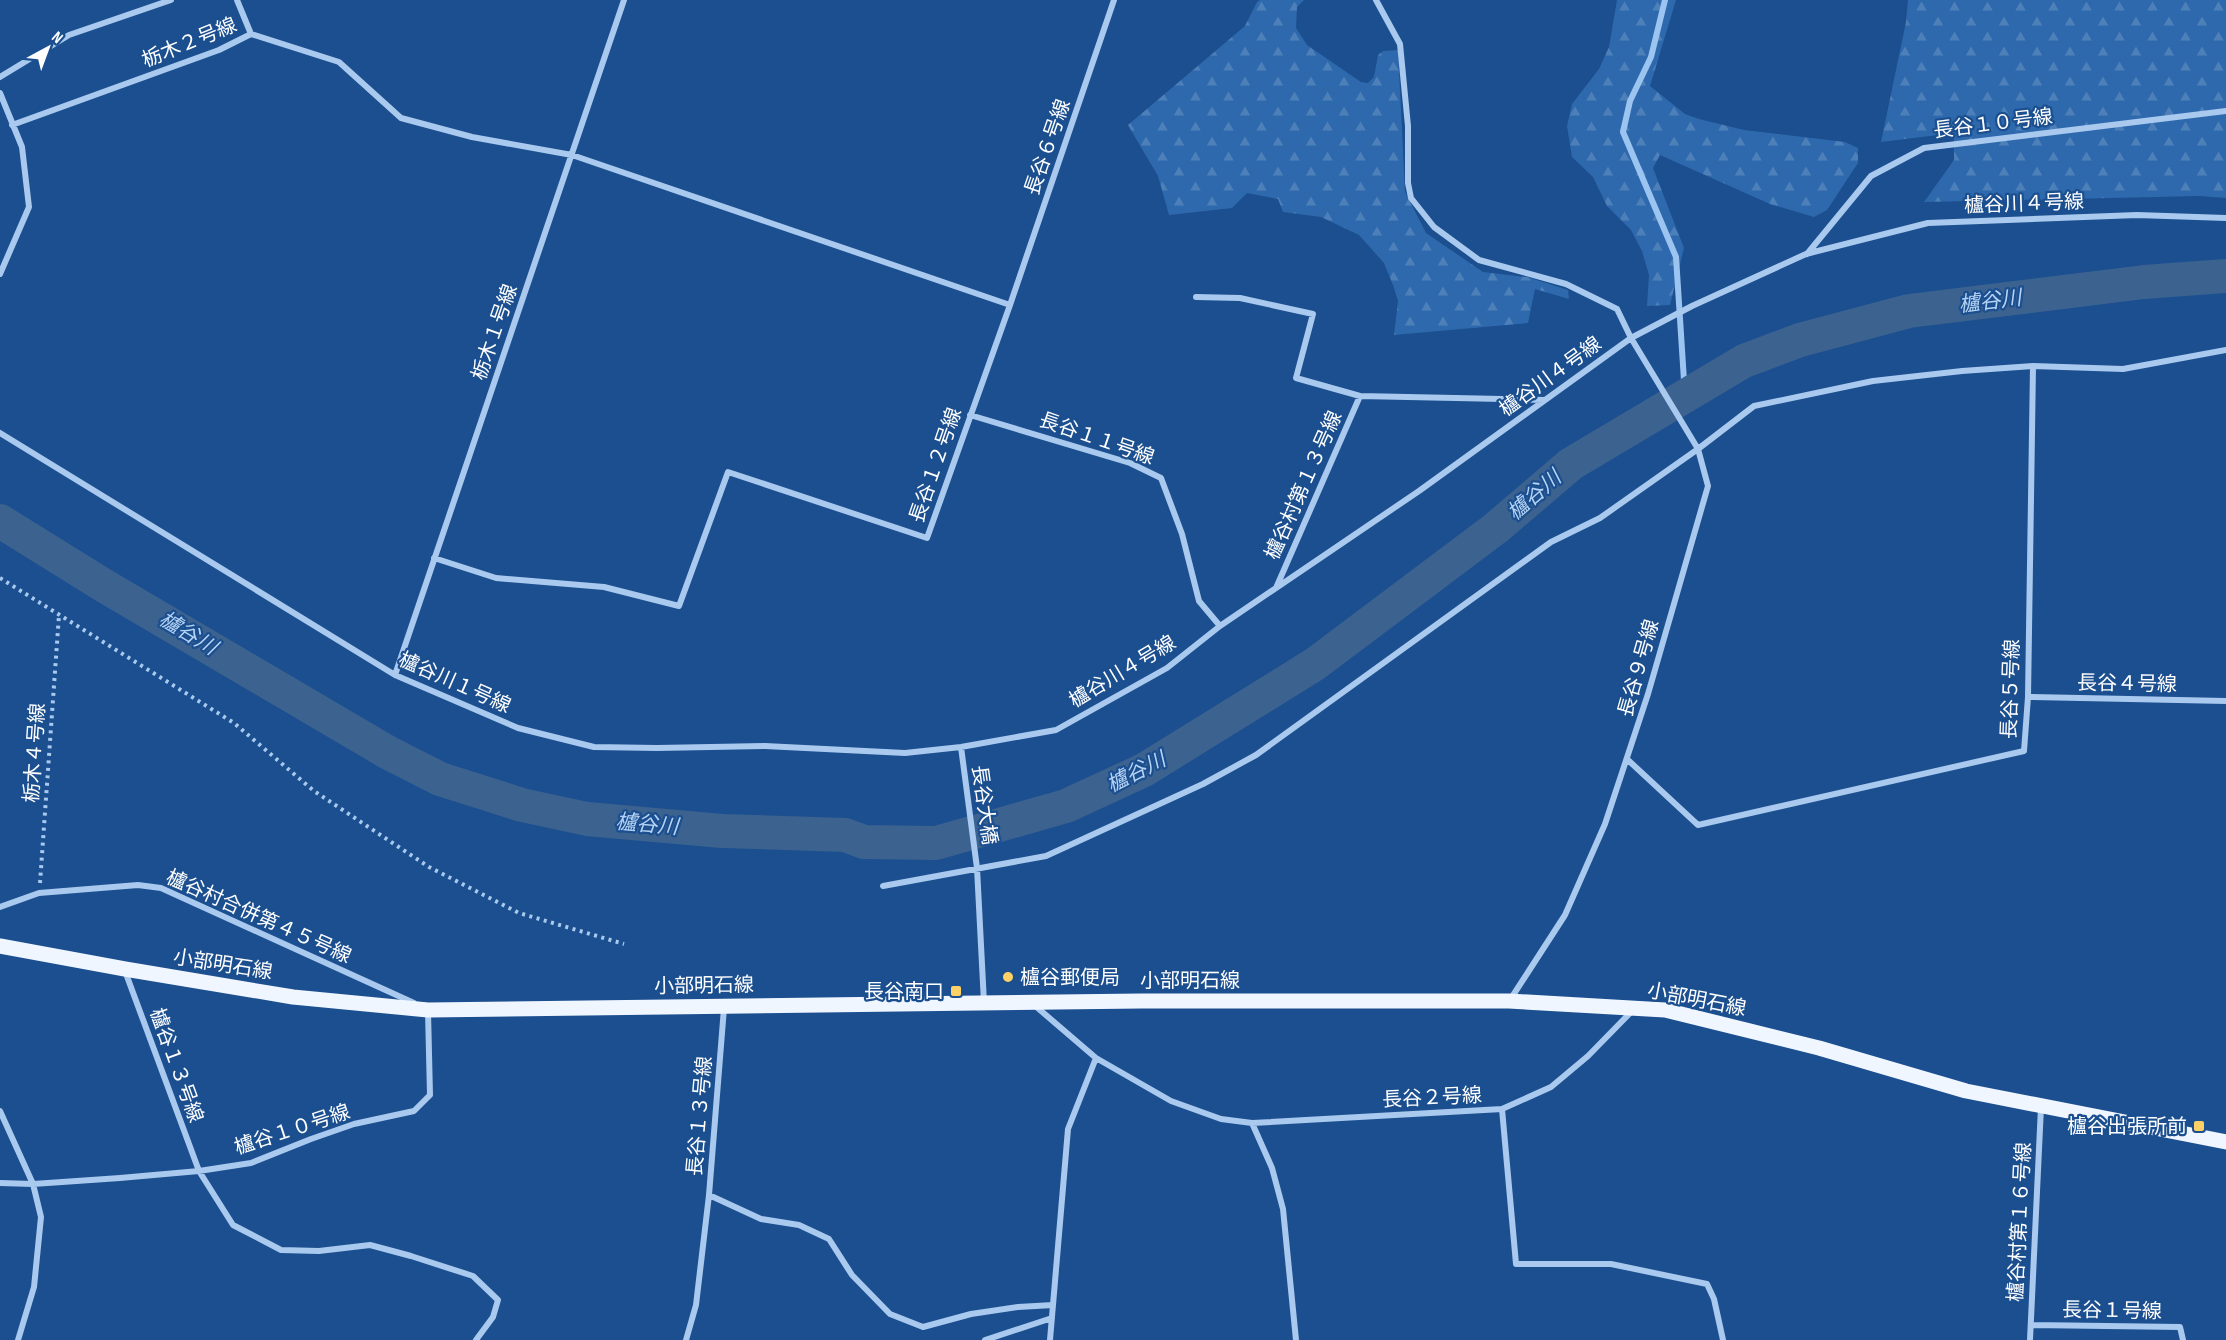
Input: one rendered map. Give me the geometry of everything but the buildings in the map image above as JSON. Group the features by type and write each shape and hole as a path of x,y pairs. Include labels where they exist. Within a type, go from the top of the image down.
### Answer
{"main road":[{"name":"小部明石線","path":"0,946 293,997 428,1010 1030,1002 1509,1001 1665,1010 1819,1048 1966,1091 2226,1142"}],"street":[{"path":"0,77 69,35 171,0"},
{"path":"237,0 251,34"},
{"name":"栃木１号線","path":"395,675 624,0"},
{"name":"長谷６号線","path":"1010,305 1114,0"},
{"name":"長谷９号線","path":"1376,0 1400,44 1408,126 1408,183 1411,198 1434,227 1479,260 1566,284 1617,309 1631,338 1698,449 1708,486 1628,760 1605,824 1565,915 1509,1001"},
{"name":"栃木２号線","path":"12,125 219,50 251,34 339,62 401,118 472,137 572,155"},
{"path":"0,93 22,147 29,207 0,274"},
{"name":"長谷１０号線","path":"1806,254 1871,176 1924,148 2226,111"},
{"path":"572,155 1010,305"},
{"name":"櫨谷川４号線","path":"960,747 1056,730 1167,668 1220,626 1419,491 1631,338 1692,306 1806,254 1928,223 2138,214 2226,218"},
{"path":"1196,297 1240,298 1313,314 1296,378 1360,396 1545,400"},
{"name":"長谷１２号線","path":"434,558 496,578 604,586 679,606 728,472 927,538 1010,305"},
{"path":"883,886 1046,856 1203,784 1256,755 1551,542 1600,518 1698,449 1754,406 1873,381 2033,366 2123,369 2226,350"},
{"name":"長谷５号線","path":"1628,760 1698,825 2024,751 2028,697 2033,366"},
{"name":"櫨谷村第１３号線","path":"1276,588 1360,396"},
{"name":"長谷１１号線","path":"970,415 1130,463 1161,478 1182,534 1199,601 1220,626"},
{"name":"櫨谷川１号線","path":"0,433 395,675 518,728 594,747 765,746 905,753 960,747"},
{"name":"長谷４号線","path":"2028,697 2226,701"},
{"name":"長谷大橋","path":"960,747 977,868 984,1003"},
{"name":"櫨谷村合併第４５号線","path":"0,907 39,893 138,885 161,888 428,1010"},
{"name":"櫨谷１３号線","path":"125,969 199,1172 233,1226 281,1250 319,1251 370,1245 473,1276 498,1300 493,1317 476,1340"},
{"name":"長谷２号線","path":"1030,1002 1096,1058 1171,1101 1221,1119 1252,1124 1502,1109 1516,1264 1611,1264 1707,1284 1714,1299 1724,1340"},
{"name":"長谷１３号線","path":"724,1005 709,1195 761,1219 799,1225 828,1239 852,1275 890,1314 923,1327 983,1312 1053,1305"},
{"path":"1502,1109 1551,1087 1588,1056 1634,1009"},
{"name":"櫨谷１０号線","path":"0,1183 33,1184 199,1172 251,1163 354,1124 414,1111 430,1095 428,1010"},
{"path":"1050,1340 1068,1129 1096,1058"},
{"name":"櫨谷村第１６号線","path":"2030,1340 2041,1106"},
{"path":"0,1111 33,1184 41,1216 34,1287 18,1340"},
{"path":"1252,1124 1272,1168 1283,1209 1296,1340"},
{"path":"686,1340 696,1305 709,1195"},
{"path":"985,1340 1052,1318"},
{"name":"長谷１号線","path":"2031,1324 2180,1328 2183,1340"}],"path":[{"path":"0,578 234,723 314,791 429,867 519,913 624,944"},
{"name":"栃木４号線","path":"39,893 58,615"}],"green space":[{"path":"1260,0 1304,0 1297,7 1296,28 1307,45 1361,82 1368,83 1374,77 1378,55 1383,51 1398,50 1405,192 1426,233 1483,272 1527,277 1568,290 1569,299 1535,289 1528,323 1394,335 1398,301 1393,285 1384,263 1359,235 1321,217 1283,212 1278,199 1247,193 1232,208 1169,215 1158,176 1128,125 1245,26"},
{"path":"1617,0 1676,0 1650,86 1685,114 1744,130 1845,142 1858,148 1858,163 1827,210 1814,217 1770,204 1660,155 1653,168 1684,248 1670,305 1647,306 1649,275 1642,251 1631,230 1607,206 1593,177 1572,157 1567,126 1572,104 1599,69 1609,47"},
{"path":"1908,0 2226,0 2226,198 2199,196 1924,202 1954,160 1954,133 1881,142 1906,22"}],"waterway":[{"path":"1665,0 1651,57 1630,101 1623,132 1676,257 1685,396"},
{"name":"櫨谷川","path":"0,521 103,585 387,752 440,779 522,805 587,819 722,831 845,835 864,842 936,843 1066,806 1144,770 1315,664 1496,528 1571,464 1744,361 1800,340 1909,311 2144,282 2226,276"}],"place":[{"name":"櫨谷郵便局","path":"1008,977"},
{"name":"長谷南口","path":"956,991"},
{"name":"櫨谷出張所前","path":"2199,1126"}]}
